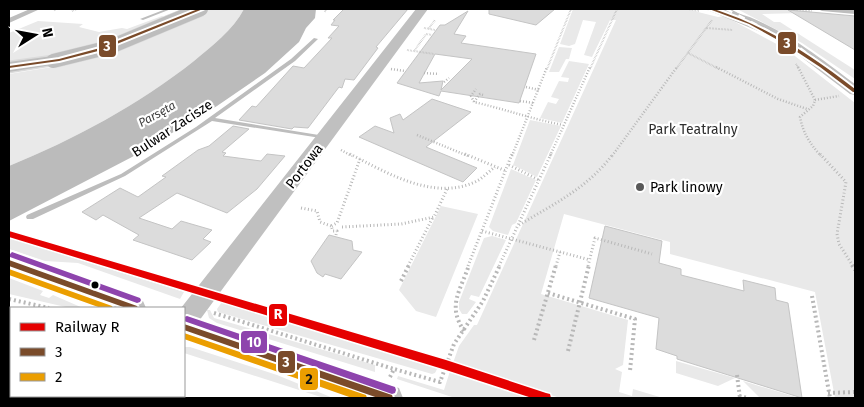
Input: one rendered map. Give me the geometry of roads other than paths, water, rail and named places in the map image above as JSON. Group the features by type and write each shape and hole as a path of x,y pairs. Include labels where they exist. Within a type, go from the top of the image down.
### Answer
{"main road":[{"path":"9,67 53,61 110,47 201,9"}],"street":[{"path":"9,21 36,9"},
{"path":"725,9 740,25"},
{"path":"822,9 855,12"},
{"path":"713,13 800,50 853,91"},
{"name":"Portowa","path":"185,322 325,138 429,14"},
{"path":"9,263 39,272 131,307"},
{"path":"185,327 385,397"}],"lane":[{"path":"142,18 169,9"},
{"name":"Bulwar Zacisze","path":"30,217 123,174 210,119 293,60 316,39"},
{"path":"210,119 325,138"}],"water":[{"name":"Parsęta","path":"244,9 316,9 315,18 306,28 299,42 265,73 217,106 132,157 9,221 9,166 82,133 151,92 194,61 215,43 234,24"}],"railway":[{"path":"726,9 797,46 828,69"},
{"path":"826,67 855,89"}],"rail line":[{"name":"R","path":"9,234 446,365 546,398"}],"place":[{"name":"Park linowy","path":"640,187"}],"park label":[{"name":"Park Teatralny","path":"693,129"}]}
